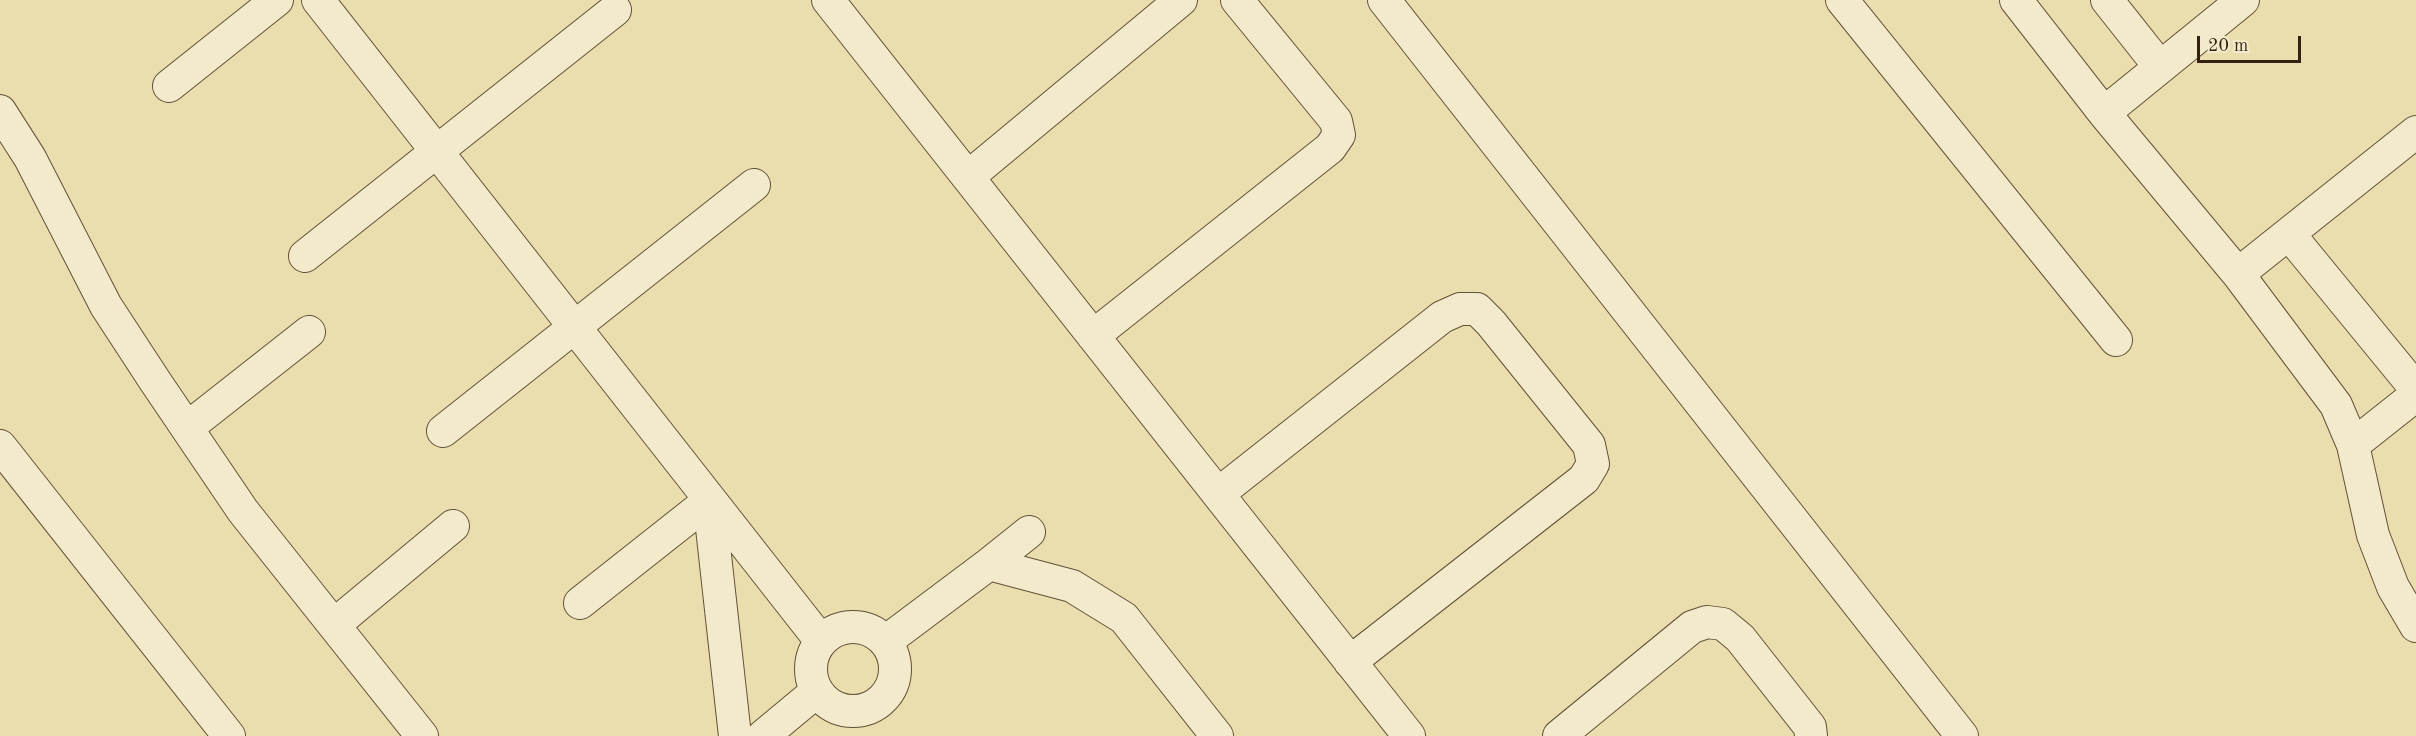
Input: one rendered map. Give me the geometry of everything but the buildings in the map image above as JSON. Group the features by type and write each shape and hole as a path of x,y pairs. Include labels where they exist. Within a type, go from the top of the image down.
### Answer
{"street":[{"path":"169,86 277,0"},
{"path":"318,0 821,641"},
{"path":"968,177 1181,0"},
{"path":"1093,336 1330,148 1339,135 1336,121 1237,0"},
{"path":"1384,0 1962,736"},
{"path":"1842,0 2116,340"},
{"path":"2016,0 2104,113 2238,274 2336,405 2353,445 2373,535 2393,587 2416,626"},
{"path":"2107,0 2160,67"},
{"path":"2104,113 2244,0"},
{"path":"839,4 968,177 1409,736"},
{"path":"305,256 615,10"},
{"path":"0,111 30,158 106,306 243,511 422,736"},
{"path":"2238,274 2416,132"},
{"path":"443,431 754,184"},
{"path":"2289,234 2416,389"},
{"path":"1218,495 1442,317 1460,309 1477,309 1491,323 1589,445 1593,464 1584,479 1350,662"},
{"path":"187,428 309,332"},
{"path":"2353,445 2416,395"},
{"path":"0,446 229,736"},
{"path":"580,603 709,501"},
{"path":"709,501 735,736"},
{"path":"334,625 453,526"},
{"path":"885,642 1029,532"},
{"path":"989,564 1072,586 1124,618 1217,736"},
{"path":"1559,736 1692,627 1707,621 1723,624 1740,638 1810,728 1811,736"},
{"path":"846,628 861,628 874,632 893,654 895,668 890,689 876,705 863,711 848,724 816,692 810,666 821,641 833,632 846,628"},
{"path":"763,736 816,692"}]}
